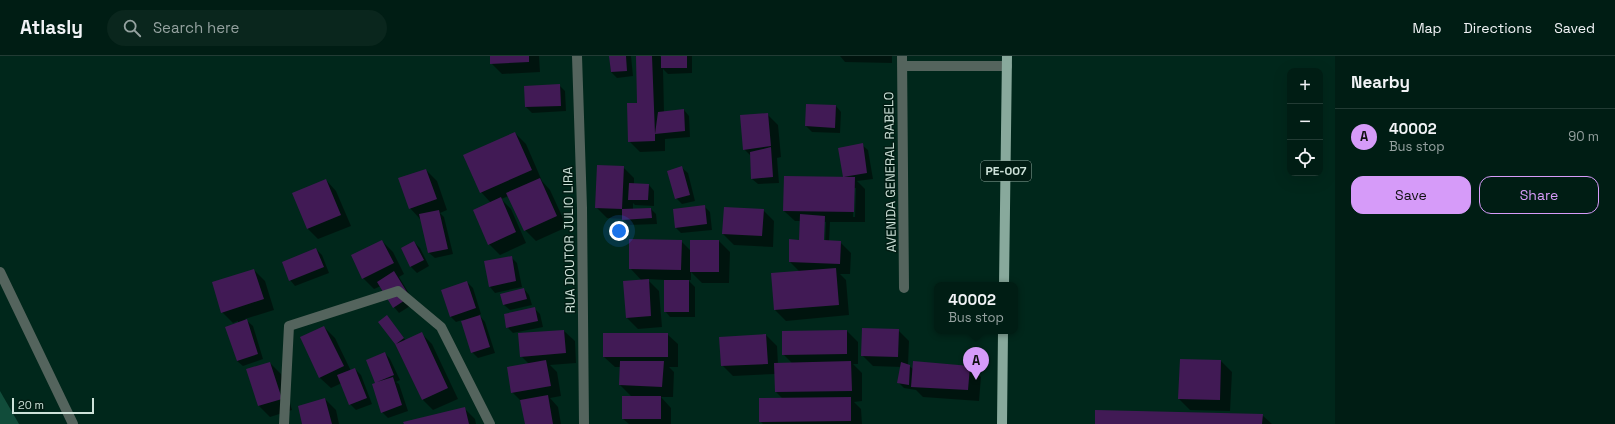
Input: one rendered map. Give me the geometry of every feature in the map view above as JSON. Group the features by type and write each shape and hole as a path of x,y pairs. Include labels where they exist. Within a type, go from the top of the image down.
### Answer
{"main road":[{"name":"PE-007","path":"1004,282 1007,61"},
{"path":"1002,424 1003,334"}],"street":[{"name":"RUA DOUTOR JULIO LIRA","path":"577,56 582,208 584,424"},
{"path":"902,61 1007,61"},
{"name":"AVENIDA GENERAL RABELO","path":"902,61 904,288"},
{"path":"0,272 73,424"},
{"path":"284,424 289,326 398,291 441,327 490,424"}],"green space":[{"path":"0,391 19,424 0,424"}],"building":[{"path":"490,56 529,56 529,62 490,64"},
{"path":"609,56 626,56 627,71 611,72"},
{"path":"636,56 652,56 655,141 628,142 627,103 637,103"},
{"path":"661,56 687,56 687,68 661,68"},
{"path":"560,84 561,106 525,107 524,86"},
{"path":"806,104 836,105 835,128 805,126"},
{"path":"684,109 685,131 655,134 658,112"},
{"path":"768,113 771,146 743,150 740,115"},
{"path":"515,132 532,170 480,193 463,155"},
{"path":"863,143 867,173 843,177 838,148"},
{"path":"771,147 773,177 751,179 750,152"},
{"path":"597,165 624,166 622,209 595,208"},
{"path":"682,166 690,195 675,199 667,171"},
{"path":"426,169 437,199 409,209 398,178"},
{"path":"784,176 855,177 854,212 783,211"},
{"path":"540,178 557,216 524,231 506,193"},
{"path":"326,179 341,215 307,229 292,193"},
{"path":"629,183 649,184 648,200 628,200"},
{"path":"501,197 516,232 488,245 473,210"},
{"path":"705,205 707,224 675,228 673,209"},
{"path":"724,207 764,209 762,236 722,234"},
{"path":"651,208 652,218 622,220 622,209"},
{"path":"439,210 448,249 428,253 419,214"},
{"path":"800,214 825,216 824,240 841,241 840,264 789,262 789,239 799,240"},
{"path":"629,239 682,240 681,270 629,269"},
{"path":"382,240 394,263 362,279 351,255"},
{"path":"690,240 719,240 719,272 690,272"},
{"path":"414,241 424,260 410,267 401,248"},
{"path":"316,248 324,267 289,281 282,262"},
{"path":"512,256 516,281 489,287 484,261"},
{"path":"836,268 839,305 774,310 771,273"},
{"path":"254,269 264,299 221,313 212,282"},
{"path":"394,271 410,297 393,308 377,282"},
{"path":"649,279 651,316 626,318 623,281"},
{"path":"664,280 689,280 689,312 664,312"},
{"path":"467,281 476,308 450,317 441,290"},
{"path":"524,288 527,299 503,305 500,294"},
{"path":"535,307 538,321 506,328 504,314"},
{"path":"387,315 404,338 396,344 422,332 448,388 422,400 395,344 378,322"},
{"path":"480,315 490,347 471,353 461,321"},
{"path":"247,319 258,354 237,361 225,327"},
{"path":"324,326 344,366 319,378 300,337"},
{"path":"862,328 899,329 898,357 861,356"},
{"path":"564,330 566,353 520,357 518,333"},
{"path":"847,330 847,354 782,355 782,331"},
{"path":"603,333 668,333 668,357 603,357"},
{"path":"766,334 768,364 721,366 719,337"},
{"path":"385,352 394,375 377,382 393,377 402,405 381,413 372,384 375,383 366,360"},
{"path":"1180,359 1221,360 1220,400 1178,399"},
{"path":"546,360 551,386 511,393 507,367"},
{"path":"620,361 664,361 662,387 619,385"},
{"path":"851,361 852,391 775,392 774,363"},
{"path":"913,361 970,366 968,390 911,387"},
{"path":"270,362 282,399 258,406 246,369"},
{"path":"901,362 910,365 909,385 897,383"},
{"path":"355,368 367,398 349,405 337,375"},
{"path":"548,395 553,424 525,424 520,400"},
{"path":"622,396 661,396 661,419 622,419"},
{"path":"851,397 851,421 759,422 759,398"},
{"path":"325,398 332,424 302,424 298,406"},
{"path":"465,407 469,424 404,424 403,422"},
{"path":"1095,410 1263,414 1262,424 1095,424"}],"place":[{"name":"40002","path":"976,380"}]}
